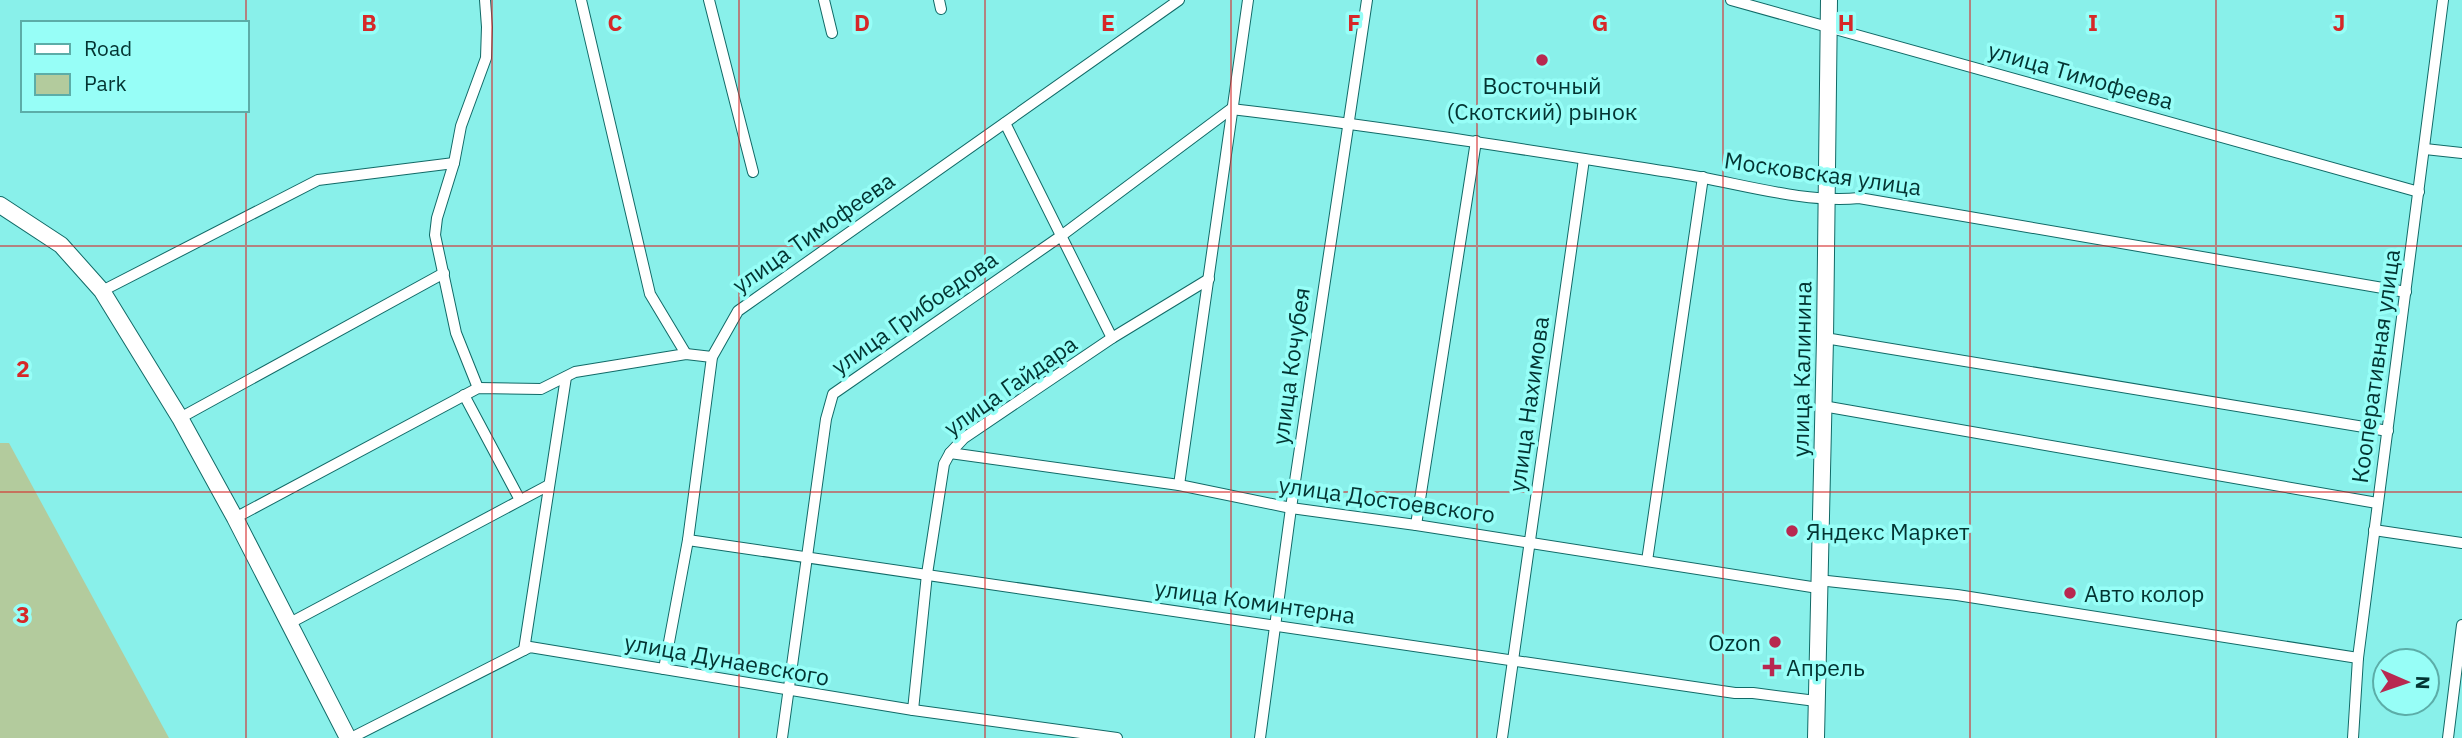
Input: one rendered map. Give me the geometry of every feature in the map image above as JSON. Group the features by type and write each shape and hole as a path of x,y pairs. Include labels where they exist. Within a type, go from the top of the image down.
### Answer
{"main road":[{"name":"улица Калинина","path":"1816,738 1829,0"},
{"path":"0,205 61,245 102,291 180,418 349,738"}],"street":[{"path":"478,388 456,332 435,235 461,126 486,58 485,0"},
{"path":"581,0 650,294 686,354"},
{"path":"709,0 753,172"},
{"path":"824,0 832,33"},
{"name":"улица Тимофеева","path":"664,669 688,540 712,357 738,310 1179,0"},
{"path":"1179,485 1248,0"},
{"name":"улица Кочубея","path":"1260,738 1291,508 1367,0"},
{"name":"улица Тимофеева","path":"1731,0 2419,192"},
{"name":"Кооперативная улица","path":"2353,738 2358,658 2443,0"},
{"name":"Московская улица","path":"1231,109 1348,122 1476,141 1703,177 1808,197 1838,200 1859,198 2406,292"},
{"name":"улица Грибоедова","path":"782,738 786,690 826,419 833,394 1061,236 1231,109"},
{"path":"1006,123 1112,338"},
{"path":"1416,525 1476,141"},
{"path":"2425,149 2462,153"},
{"name":"улица Нахимова","path":"1502,738 1584,159"},
{"path":"102,291 318,180 454,163"},
{"path":"1647,561 1703,177"},
{"path":"180,418 444,272"},
{"name":"улица Гайдара","path":"913,710 927,574 944,464 950,453 964,438 1112,338 1209,279"},
{"path":"1825,338 2388,431"},
{"path":"235,518 478,388 541,389 575,373 686,354 712,357"},
{"path":"523,650 566,377"},
{"path":"464,395 520,500"},
{"path":"1823,406 2377,503"},
{"name":"улица Достоевского","path":"950,453 1179,485 1291,508 1647,561 1818,584 1957,595 2358,658"},
{"path":"290,623 549,485"},
{"path":"2374,530 2462,543"},
{"name":"улица Коминтерна","path":"688,540 1735,693 1816,701"},
{"path":"2448,738 2462,625"},
{"name":"улица Дунаевского","path":"349,738 530,647 913,710 1116,738"}],"green space":[{"path":"0,443 9,443 169,738 0,738"}],"place":[{"name":"Восточный (Скотский) рынок","path":"1542,60"},
{"name":"Яндекс Маркет","path":"1792,531"},
{"name":"Авто колор","path":"2070,593"},
{"name":"Ozon","path":"1775,642"},
{"name":"Апрель","path":"1772,667"}]}
